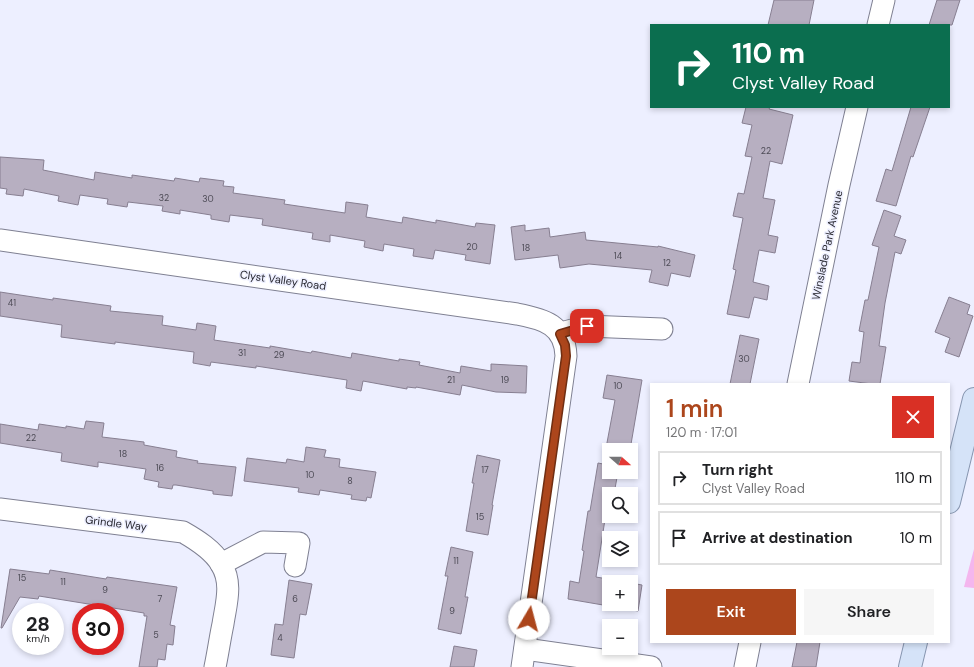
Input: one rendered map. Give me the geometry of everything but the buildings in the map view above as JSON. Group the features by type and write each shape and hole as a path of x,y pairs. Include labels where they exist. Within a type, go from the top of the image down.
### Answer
{"main road":[{"path":"950,498 974,399"},
{"path":"910,667 916,643"}],"street":[{"path":"878,24 884,0"},
{"name":"Winslade Park Avenue","path":"798,383 839,185 857,108"},
{"name":"Clyst Valley Road","path":"0,240 517,314 535,318 551,325 560,334"},
{"path":"651,667 523,658 566,356 565,345 560,334 587,326 662,329"},
{"name":"Grindle Way","path":"0,509 184,532 210,550 221,564 228,580 228,596 215,667"},
{"path":"221,564 263,542 300,536 295,566"},
{"path":"745,667 750,643"}],"shaded area":[{"path":"974,549 974,588 964,587"}],"route":[{"path":"529,619 566,356 565,345 560,334 587,326"}]}
